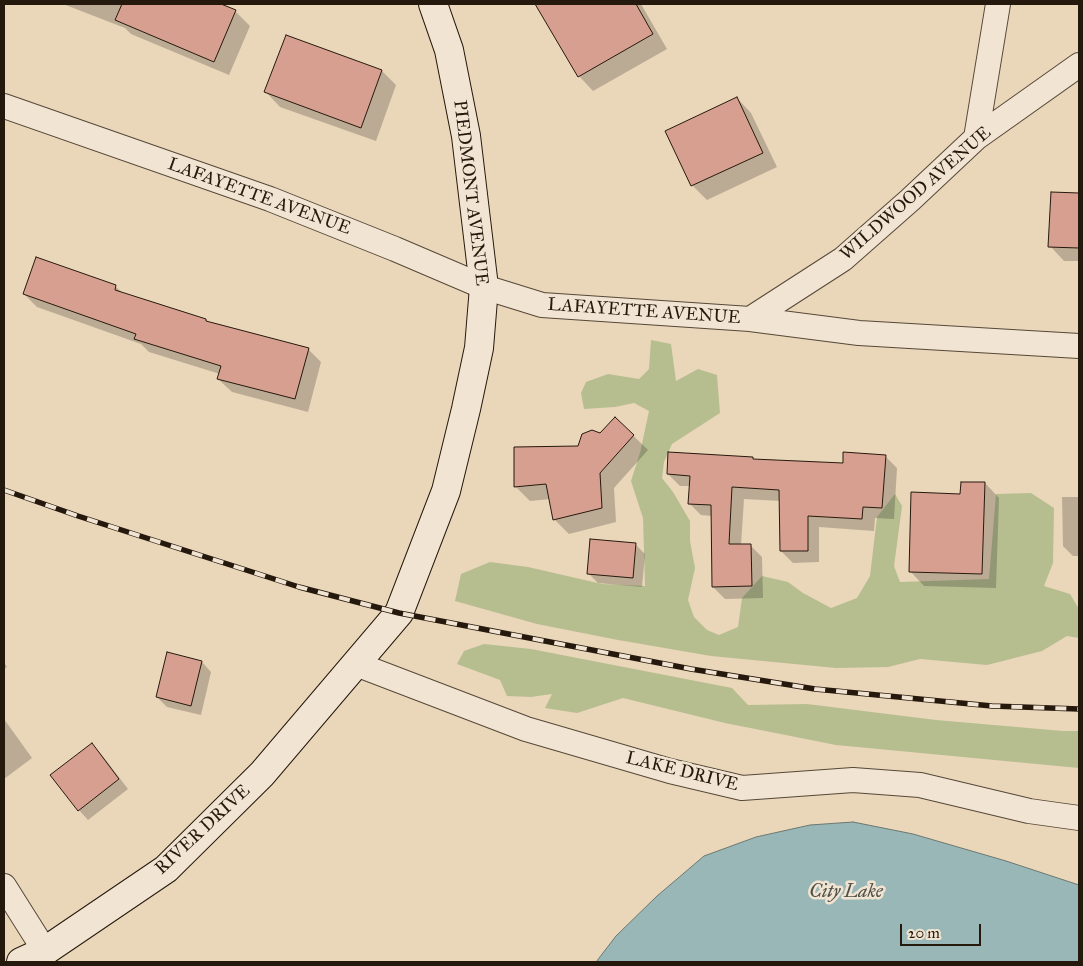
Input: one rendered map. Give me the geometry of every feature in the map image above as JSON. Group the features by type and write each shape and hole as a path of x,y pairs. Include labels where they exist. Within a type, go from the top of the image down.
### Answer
{"street":[{"name":"PIEDMONT AVENUE","path":"356,664 399,613 446,491 479,348 484,287 466,136 449,50 433,4"},
{"path":"976,138 998,4"},
{"name":"WILDWOOD AVENUE","path":"750,319 843,259 976,138 1079,65"},
{"name":"LAFAYETTE AVENUE","path":"4,106 270,199 484,287 542,306 750,319 859,333 1079,346"},
{"name":"LAKE DRIVE","path":"356,664 526,729 670,771 742,788 853,780 920,785 1029,811 1079,818"},
{"name":"RIVER DRIVE","path":"33,957 166,869 262,774 356,664"},
{"path":"4,886 33,957"}],"green space":[{"path":"651,340 671,344 676,381 698,369 717,375 720,413 672,444 664,462 662,478 673,492 690,521 690,541 695,568 688,600 694,617 707,630 719,635 738,627 742,598 762,576 788,582 803,593 831,608 857,598 870,576 877,517 895,494 902,506 894,566 900,582 989,579 996,494 1031,493 1054,508 1053,563 1044,586 1070,594 1079,609 1079,638 1067,636 1042,651 987,665 920,659 888,667 836,668 711,656 618,640 537,624 455,601 461,574 490,562 528,567 602,584 645,586 643,518 631,481 640,453 649,411 634,403 615,407 584,409 581,393 586,382 608,374 639,379 649,369"},
{"path":"484,644 531,649 732,688 748,705 807,704 936,720 1079,731 1079,768 836,745 725,723 623,698 577,713 545,708 552,694 531,697 507,696 500,680 457,664 464,651"}],"water":[{"name":"City Lake","path":"853,822 913,834 1006,861 1079,885 1079,962 596,962 616,936 657,896 704,856 756,837 810,825"}],"building":[{"path":"122,4 221,4 236,10 214,62 115,20"},
{"path":"535,4 636,4 653,34 578,77"},
{"path":"286,35 382,70 361,128 264,92"},
{"path":"737,97 763,153 691,186 665,131"},
{"path":"1051,192 1079,193 1079,248 1048,247"},
{"path":"36,257 116,285 115,290 206,319 206,321 309,348 295,399 217,379 221,366 134,339 136,334 23,294"},
{"path":"615,417 634,435 600,473 602,508 553,520 546,484 514,487 514,447 578,446 582,434 592,430 600,433"},
{"path":"668,452 753,457 753,459 843,463 843,452 886,455 882,508 863,507 862,519 808,516 808,551 780,551 779,490 732,487 729,544 751,544 752,586 712,587 711,505 688,504 690,476 667,474"},
{"path":"961,482 985,482 982,574 909,572 911,492 960,494"},
{"path":"590,539 636,543 633,578 587,574"},
{"path":"167,652 202,661 191,706 156,697"},
{"path":"92,743 119,779 78,811 50,775"}],"railway":[{"path":"4,490 78,516 299,587 399,613 691,669 815,689 992,706 1079,709"}]}
